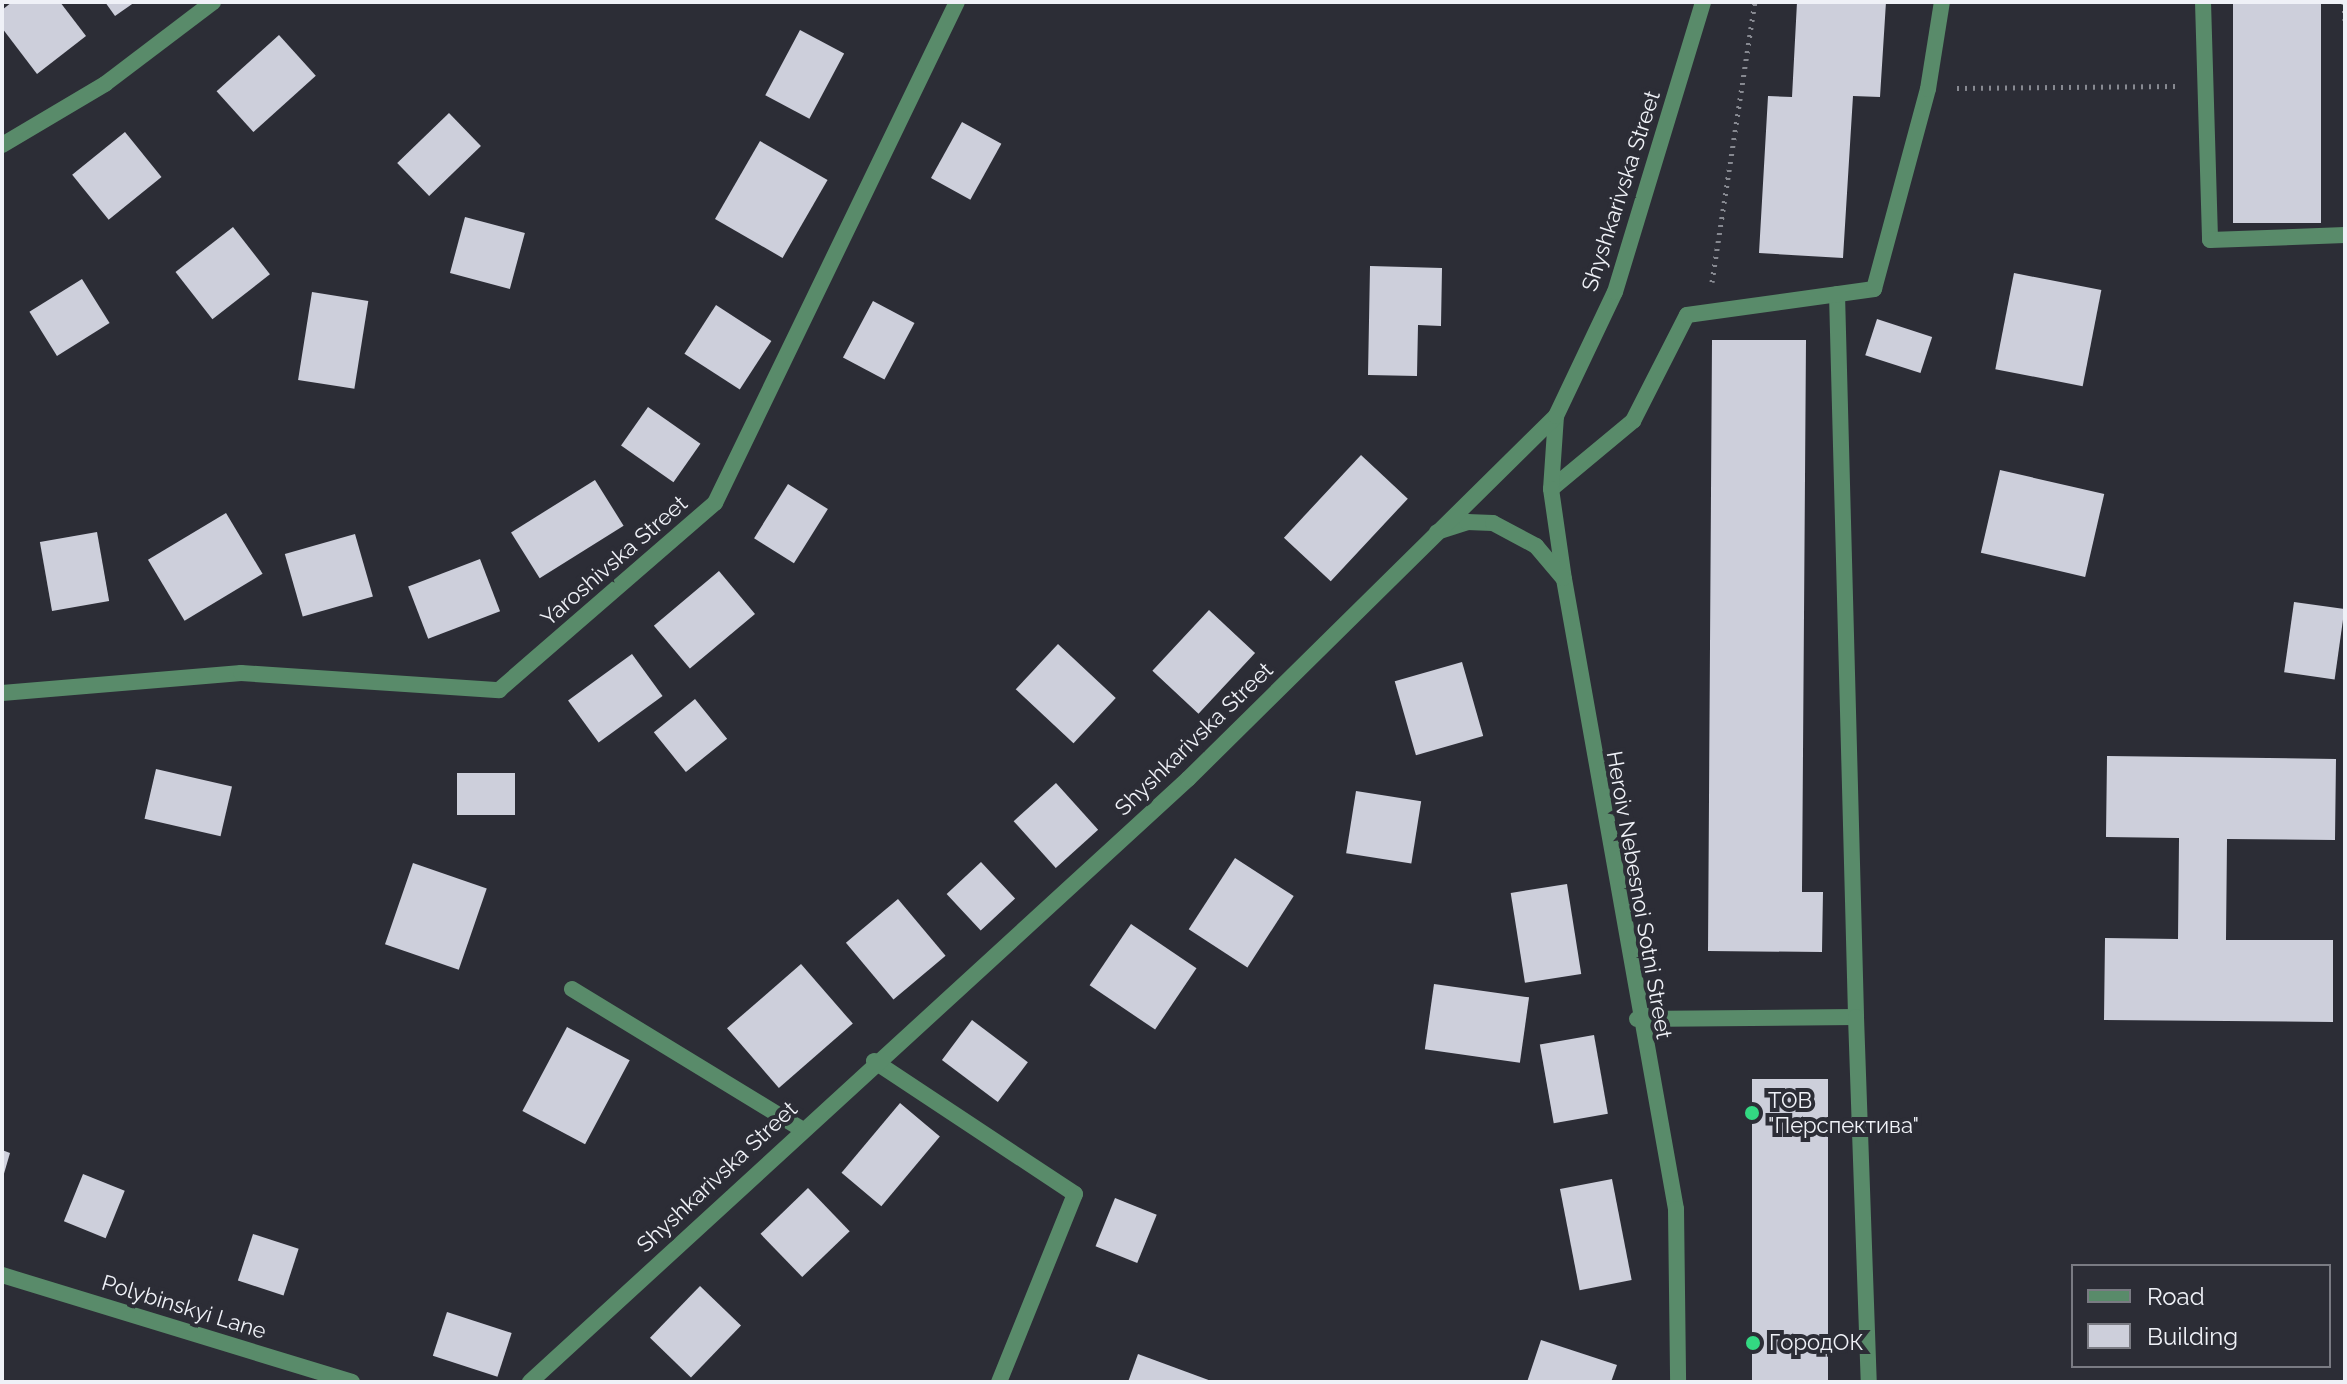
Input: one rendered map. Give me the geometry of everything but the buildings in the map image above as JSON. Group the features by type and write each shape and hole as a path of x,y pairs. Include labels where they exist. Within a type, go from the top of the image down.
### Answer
{"street":[{"path":"2,145 105,84 213,2"},
{"name":"Yaroshivska Street","path":"2,693 241,673 499,690 715,503 957,2"},
{"path":"1551,489 1633,421 1687,315 1874,289 1928,89 1942,2"},
{"path":"2203,2 2203,86 2210,240 2345,235"},
{"name":"Shyshkarivska Street","path":"530,1382 874,1061 1188,779 1432,534 1556,416 1615,292 1701,3"},
{"path":"1837,294 1869,1382"},
{"name":"Heroiv Nebesnoi Sotni Street","path":"1556,416 1551,489 1564,579 1637,1019 1676,1209 1678,1382"},
{"path":"1432,534 1467,522 1493,523 1536,546 1564,579"},
{"path":"572,989 801,1129"},
{"path":"1637,1019 1856,1017"},
{"path":"874,1061 1075,1194 999,1382"},
{"name":"Polybinskyi Lane","path":"2,1275 352,1382"}],"path":[{"path":"1707,312 1755,2"},
{"path":"2344,2 2345,23"},
{"path":"1967,88 2203,86"}],"place":[{"name":"ТОВ \"Перспектива\"","path":"1752,1113"},
{"name":"ГородОК","path":"1753,1343"}]}
